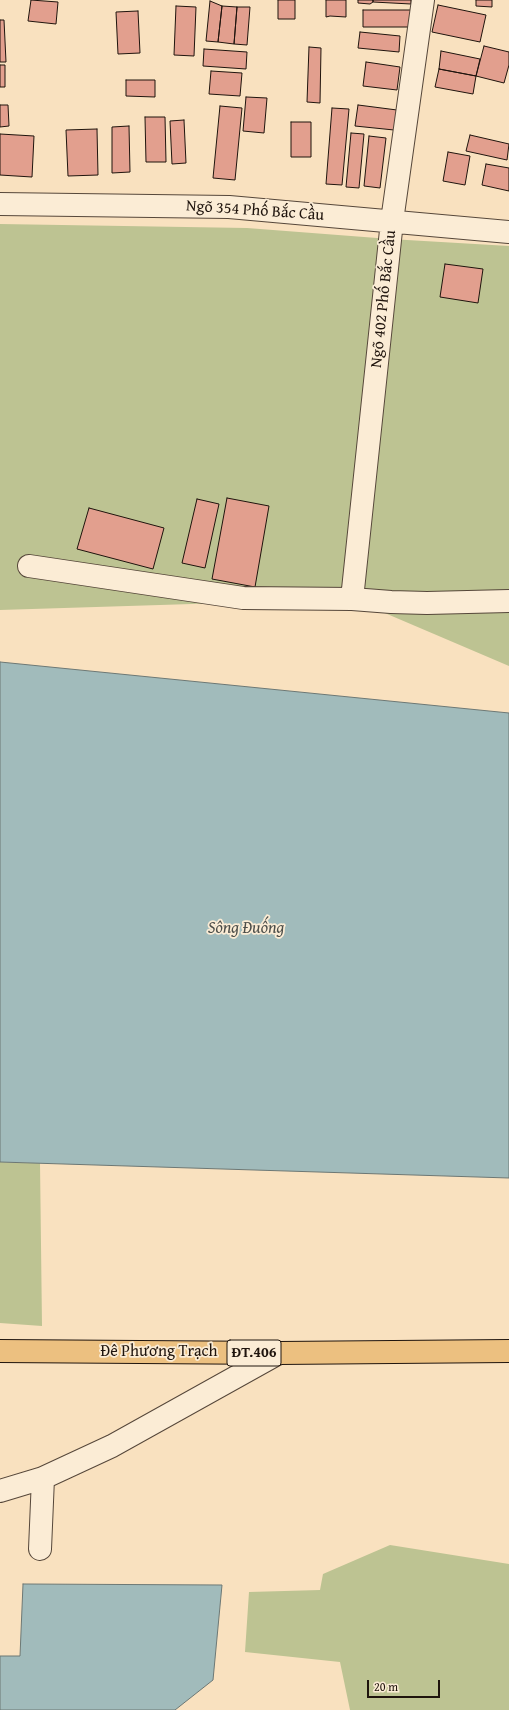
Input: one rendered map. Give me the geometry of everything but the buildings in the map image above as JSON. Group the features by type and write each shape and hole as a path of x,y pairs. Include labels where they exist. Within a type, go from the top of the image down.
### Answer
{"main road":[{"name":"Đê Phương Trạch","path":"0,1351 279,1353 509,1351"}],"street":[{"name":"Ngõ 402 Phố Bắc Cầu","path":"352,599 392,221 423,0"},
{"name":"Ngõ 354 Phố Bắc Cầu","path":"0,204 229,207 509,232"},
{"path":"29,566 243,598 352,599 427,603 509,601"},
{"path":"0,1491 43,1478 112,1446 279,1353"},
{"path":"40,1549 43,1478"}],"green space":[{"path":"0,224 247,228 509,246 509,666 352,599 0,610"},
{"path":"0,1162 40,1163 42,1326 0,1323"},
{"path":"390,1545 509,1564 509,1710 350,1710 340,1662 245,1652 249,1592 320,1590 323,1574"}],"water":[{"name":"Sông Đuống","path":"0,662 509,713 509,1178 0,1162"},
{"path":"23,1584 222,1585 213,1680 175,1710 0,1710 0,1656 20,1656"}]}
